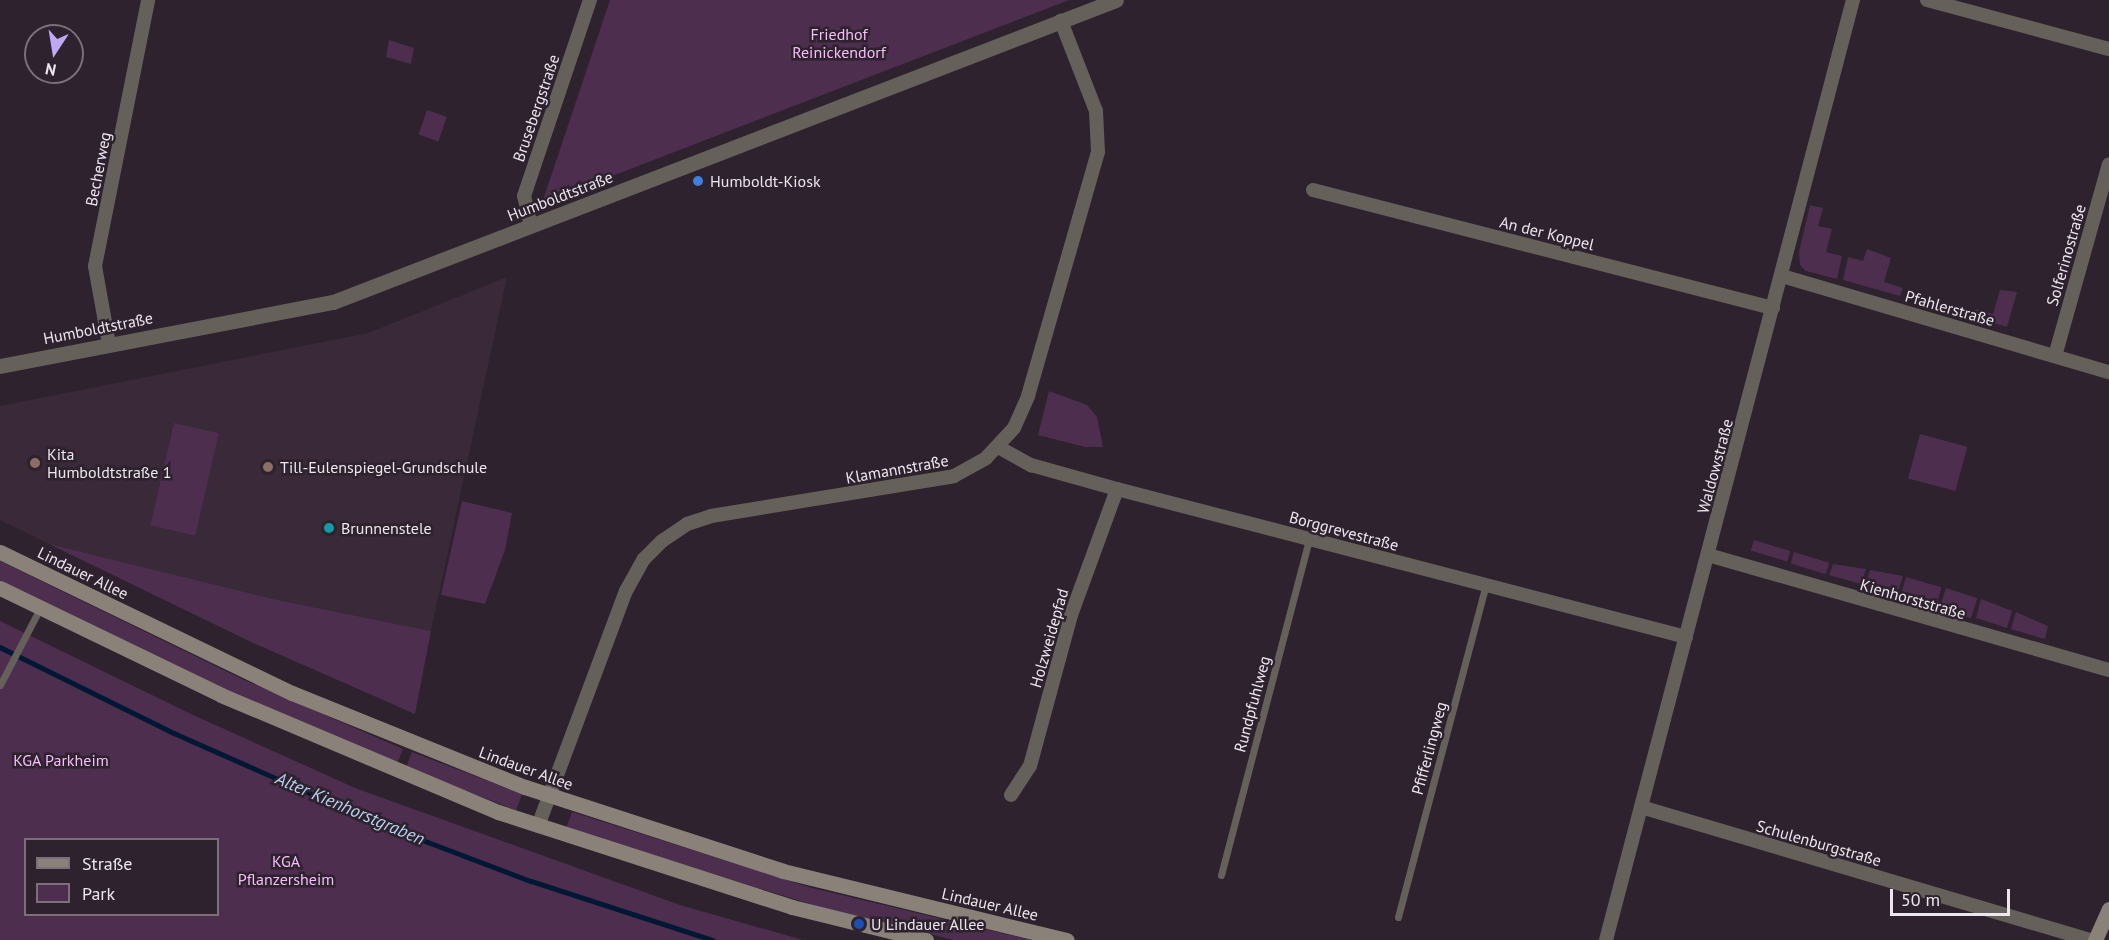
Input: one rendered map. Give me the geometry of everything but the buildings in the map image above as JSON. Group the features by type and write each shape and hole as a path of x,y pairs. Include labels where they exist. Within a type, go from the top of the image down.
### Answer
{"main road":[{"name":"Lindauer Allee","path":"0,552 292,693 549,796 783,871 1067,940"},
{"path":"0,588 310,735 538,826 792,907 926,940"},
{"path":"2093,940 2109,909"}],"street":[{"name":"Becherweg","path":"109,344 95,266 148,0"},
{"name":"Brusebergstraße","path":"531,226 524,196 590,0"},
{"name":"Humboldtstraße","path":"0,366 333,302 1116,0"},
{"name":"Waldowstraße","path":"1606,940 1853,0"},
{"path":"1927,0 2109,49"},
{"name":"Klamannstraße","path":"538,826 626,591 644,559 662,541 687,524 711,516 954,476 999,447 1025,405 1098,152 1096,111 1061,21"},
{"name":"Solferinostraße","path":"2055,356 2103,208 2109,164"},
{"name":"An der Koppel","path":"1313,190 1773,308"},
{"name":"Pfahlerstraße","path":"1782,276 2109,372"},
{"name":"Borggrevestraße","path":"999,447 1031,465 1117,489 1686,637"},
{"name":"Holzweidepfad","path":"1011,795 1030,766 1069,621 1117,489"},
{"name":"Kienhorststraße","path":"1708,555 2109,670"},
{"name":"Schulenburgstraße","path":"1641,807 2093,940"}],"lane":[{"name":"Rundpfuhlweg","path":"1221,875 1309,539"},
{"name":"Pfifferlingweg","path":"1398,917 1486,585"},
{"path":"0,685 9,664 12,667 18,656 40,608"}],"shaded area":[{"name":"Till-Eulenspiegel-Grundschule","path":"507,277 431,631 273,599 49,544 0,520 0,406 368,333"}],"green space":[{"name":"Friedhof Reinickendorf","path":"610,0 1069,0 542,203"},
{"path":"389,40 414,48 411,64 386,57"},
{"path":"427,110 447,117 438,141 419,135"},
{"path":"1810,205 1823,208 1818,226 1832,229 1826,252 1842,256 1837,279 1806,271 1800,265 1799,252"},
{"path":"1867,249 1891,258 1884,282 1903,288 1900,296 1843,280 1848,257 1863,261"},
{"path":"2000,290 2017,292 2007,327 1974,317 1976,309 1993,314"},
{"path":"1049,391 1087,405 1097,417 1103,447 1085,447 1038,435"},
{"path":"174,423 219,433 195,536 150,525"},
{"path":"1920,434 1967,447 1955,491 1908,478"},
{"path":"462,501 512,513 505,550 485,604 441,595"},
{"path":"1754,540 1790,551 1787,562 1751,551"},
{"path":"49,544 273,599 431,631 415,714 251,642"},
{"path":"1794,552 1829,563 1826,574 1790,563"},
{"path":"0,561 242,679 403,749 397,764 233,693 0,580"},
{"path":"1833,564 1866,569 1861,584 1829,575"},
{"path":"1870,570 1903,576 1897,595 1865,585"},
{"path":"1906,577 1942,587 1936,606 1900,596"},
{"path":"1946,588 1977,598 1971,618 1940,608"},
{"path":"1981,599 2012,611 2007,628 1976,618"},
{"path":"2016,612 2048,626 2045,639 2011,629"},
{"path":"0,621 191,714 355,788 680,905 803,940 0,940"},
{"path":"412,752 522,794 516,810 406,768"},
{"path":"572,812 812,888 1031,940 954,940 823,908 566,828"}],"waterway":[{"name":"Alter Kienhorstgraben","path":"0,647 174,733 370,820 531,881 713,940"}],"place":[{"name":"Humboldt-Kiosk","path":"698,181"},
{"name":"Kita Humboldtstraße 1","path":"35,463"},
{"name":"Till-Eulenspiegel-Grundschule","path":"268,467"},
{"name":"Brunnenstele","path":"329,528"},
{"name":"U Lindauer Allee","path":"859,924"}],"park label":[{"name":"KGA Parkheim","path":"61,760"},
{"name":"KGA Pflanzersheim","path":"286,870"}]}
